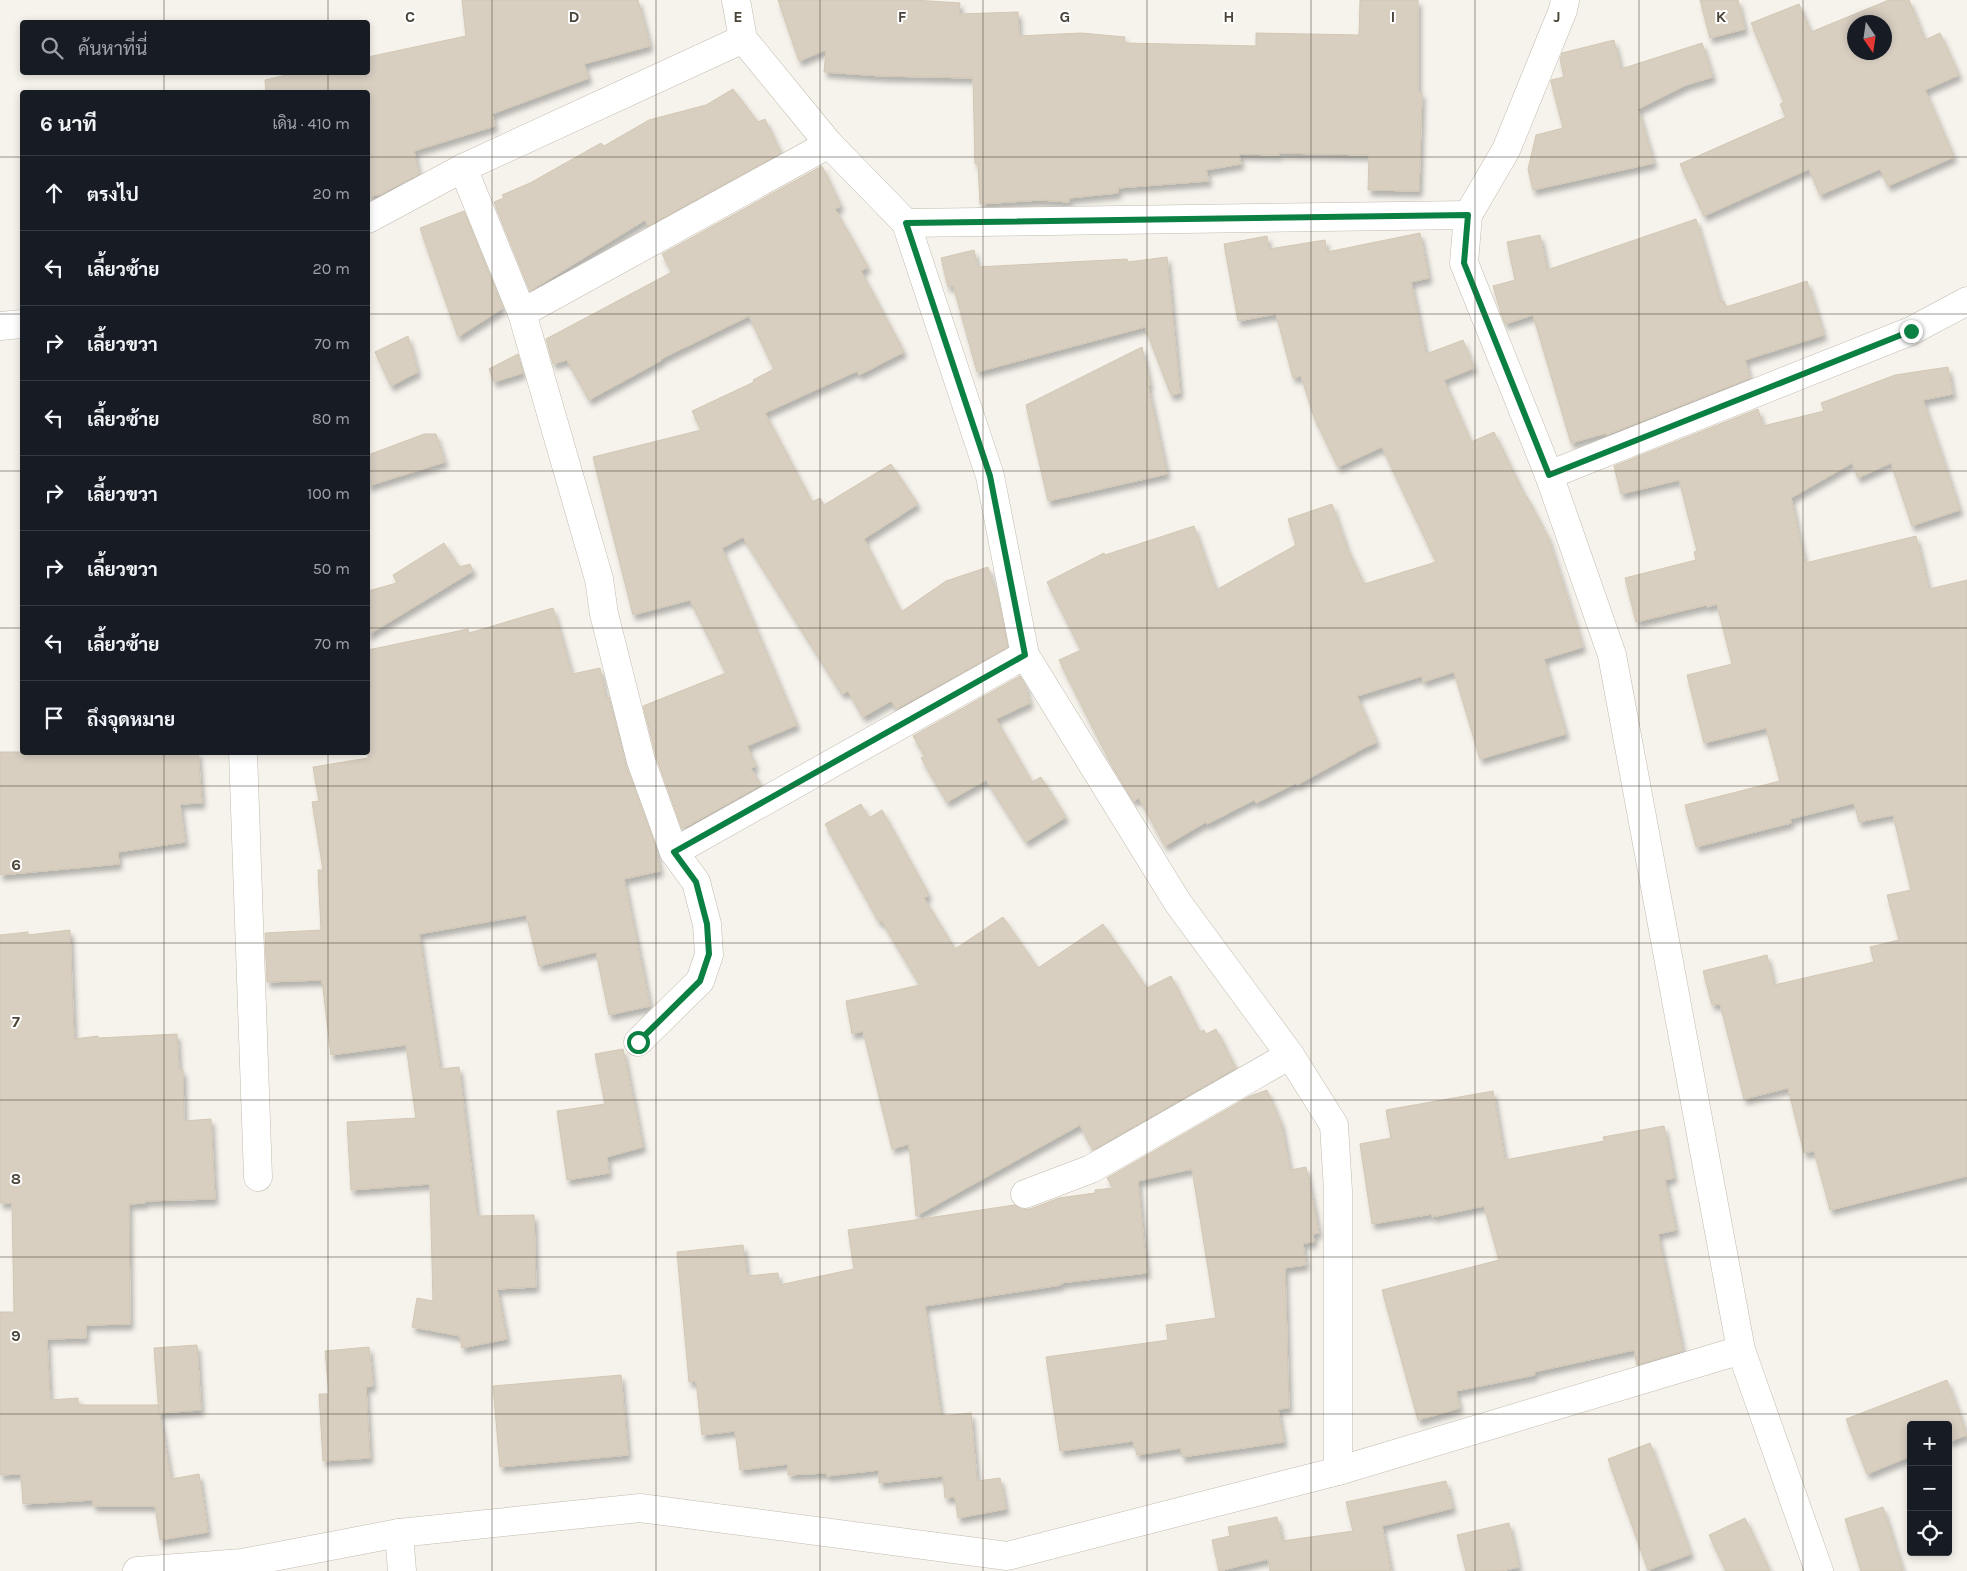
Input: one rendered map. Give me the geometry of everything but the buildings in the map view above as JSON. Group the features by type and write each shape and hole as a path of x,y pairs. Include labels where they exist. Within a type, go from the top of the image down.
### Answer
{"street":[{"path":"736,0 743,39 829,144 906,223 990,476 1025,655 1178,903 1290,1056 1334,1125 1338,1191 1338,1471"},
{"path":"1565,0 1563,10 1506,150 1468,215 1464,263 1549,475 1612,655 1741,1350 1819,1571"},
{"path":"370,218 463,168 743,39"},
{"path":"522,313 829,144"},
{"path":"463,168 522,313 598,579 604,614 641,761 674,852 696,882 707,924 709,954 700,981 638,1042"},
{"path":"906,223 1468,215"},
{"path":"1549,475 1911,331 1967,302"},
{"path":"0,326 20,324"},
{"path":"674,852 1025,655"},
{"path":"244,755 258,1177"},
{"path":"1025,1194 1091,1169 1290,1056"},
{"path":"137,1571 242,1563 398,1533 640,1508 1009,1564 1338,1471 1741,1350"},
{"path":"398,1533 402,1571"}],"route":[{"path":"638,1042 700,981 709,954 707,924 696,882 674,852 1025,655 990,476 906,223 1468,215 1464,263 1549,475 1911,331"}]}
